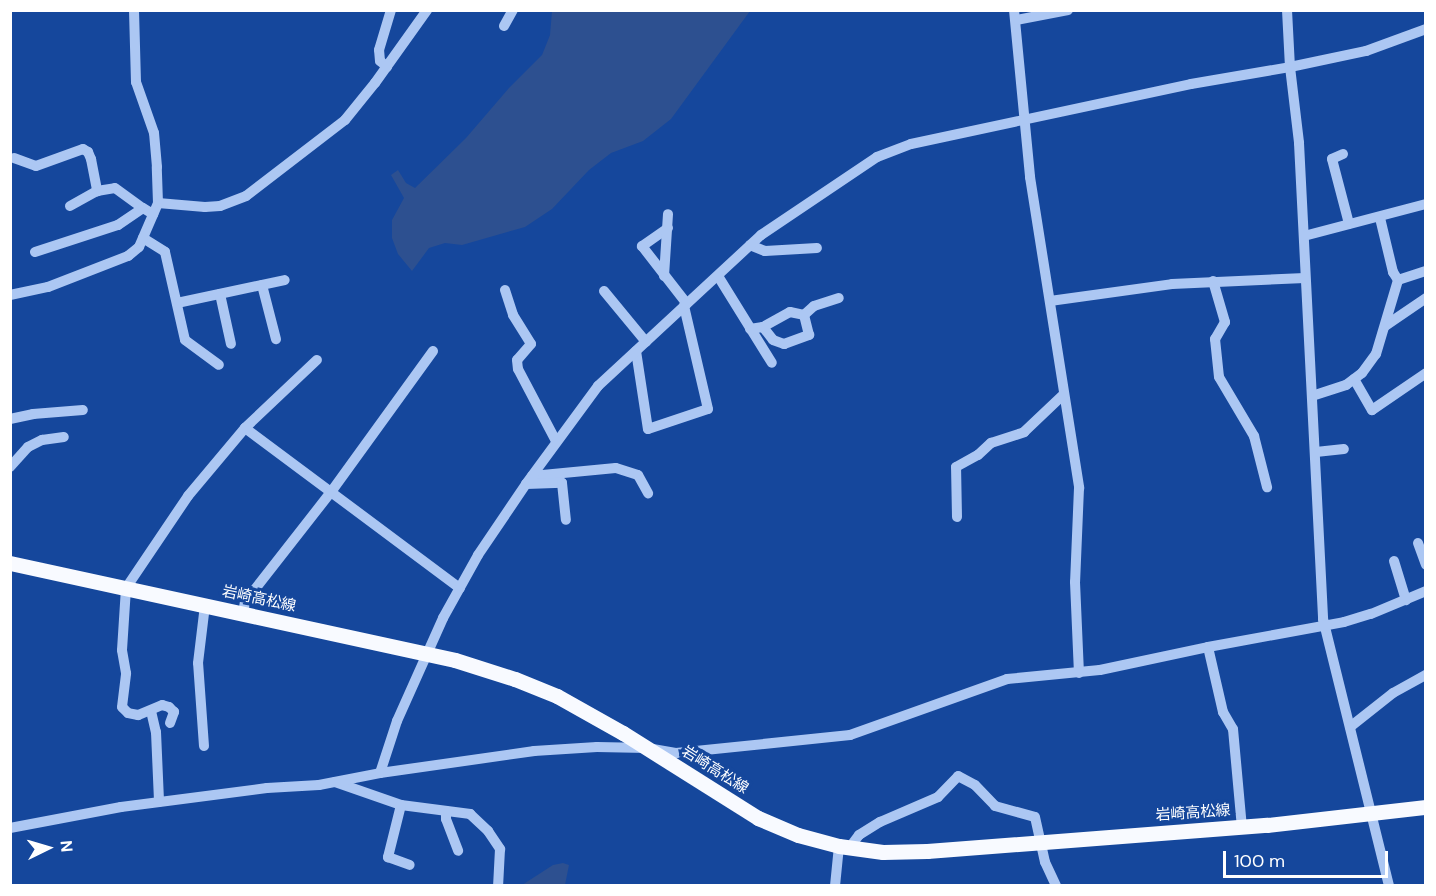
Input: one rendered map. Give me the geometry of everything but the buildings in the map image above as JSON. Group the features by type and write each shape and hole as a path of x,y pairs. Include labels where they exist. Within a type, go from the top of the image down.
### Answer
{"main road":[{"name":"岩崎高松線","path":"10,563 427,654 515,679 557,696 647,748 758,818 798,835 844,846 884,852 927,851 1242,827 1425,807"}],"street":[{"path":"10,295 48,287 128,256 139,247 143,238 155,208 154,133 136,82 134,10"},
{"path":"387,67 380,61 379,50 392,10"},
{"path":"35,252 118,225 142,208 220,206 246,196 345,120 387,67 427,10"},
{"path":"504,26 513,10"},
{"path":"1068,10 1015,15 1024,119 1079,488 1075,582 1079,673"},
{"path":"1287,10 1290,67 1299,143 1316,452 1321,591 1325,626 1389,885"},
{"path":"380,773 397,722 460,588 478,555 556,441 598,386 760,236 877,157 911,144 1191,84 1366,51 1425,29"},
{"path":"14,158 36,166 83,149 88,152 91,159 97,191"},
{"path":"1343,154 1332,159 1349,224"},
{"path":"69,206 97,191 115,188 142,208"},
{"path":"1304,236 1380,218 1425,204"},
{"path":"664,276 668,214"},
{"path":"1312,396 1330,392 1354,379 1362,373 1376,354 1398,280 1393,272 1380,218"},
{"path":"636,351 648,429 708,409 686,305 642,246 668,228"},
{"path":"143,238 165,252 185,340 219,365"},
{"path":"750,245 765,251 817,248"},
{"path":"1398,280 1425,271"},
{"path":"718,276 734,298 750,329 772,363"},
{"path":"1050,301 1213,281 1305,278"},
{"path":"177,303 285,280"},
{"path":"1213,281 1225,322 1215,339 1219,378 1254,435 1267,487"},
{"path":"262,285 276,339"},
{"path":"505,290 513,315 531,344 517,360 518,369 556,441"},
{"path":"604,291 646,342"},
{"path":"220,294 231,344"},
{"path":"804,315 814,306 839,298"},
{"path":"1385,326 1425,298"},
{"path":"750,329 763,327 790,312 804,315"},
{"path":"763,327 773,340 784,344 809,335 804,315"},
{"path":"243,614 245,602 331,492 433,351"},
{"path":"170,723 174,712 170,707 162,705 138,715 128,713 122,706 126,673 122,650 126,588 188,496 244,428 317,360"},
{"path":"1354,379 1372,410 1425,373"},
{"path":"957,517 956,467 978,455 991,443 1024,432 1064,394"},
{"path":"10,419 33,414 83,410"},
{"path":"244,428 460,588"},
{"path":"10,468 35,444 42,440 63,437"},
{"path":"1316,452 1344,449"},
{"path":"529,480 616,468 638,475 648,493"},
{"path":"529,480 562,483 566,520"},
{"path":"1418,543 1425,565"},
{"path":"1394,561 1406,600"},
{"path":"10,828 159,802 334,782 380,773 571,748 647,748 676,753 850,735 1007,679 1079,673 1325,626 1371,614 1425,591"},
{"path":"204,746 198,663 205,605"},
{"path":"1208,647 1223,712 1233,729 1242,827"},
{"path":"1350,727 1393,693 1425,675"},
{"path":"151,711 156,732 159,802"},
{"path":"835,885 844,846 880,822 938,797 958,776 975,785 995,806 1035,817 1042,842 1044,862 1056,885"},
{"path":"334,782 401,805 470,814 488,831 500,849 498,885"},
{"path":"401,805 388,857 410,865"},
{"path":"446,811 446,819 458,851"}],"water":[{"path":"552,11 750,11 671,119 643,141 611,153 589,170 552,209 525,227 462,245 445,243 429,248 412,271 398,254 392,238 392,220 404,198 391,175 398,170 406,183 415,188 466,138 509,88 542,55 550,35"},
{"path":"563,863 569,865 565,885 522,885 553,865"}]}
